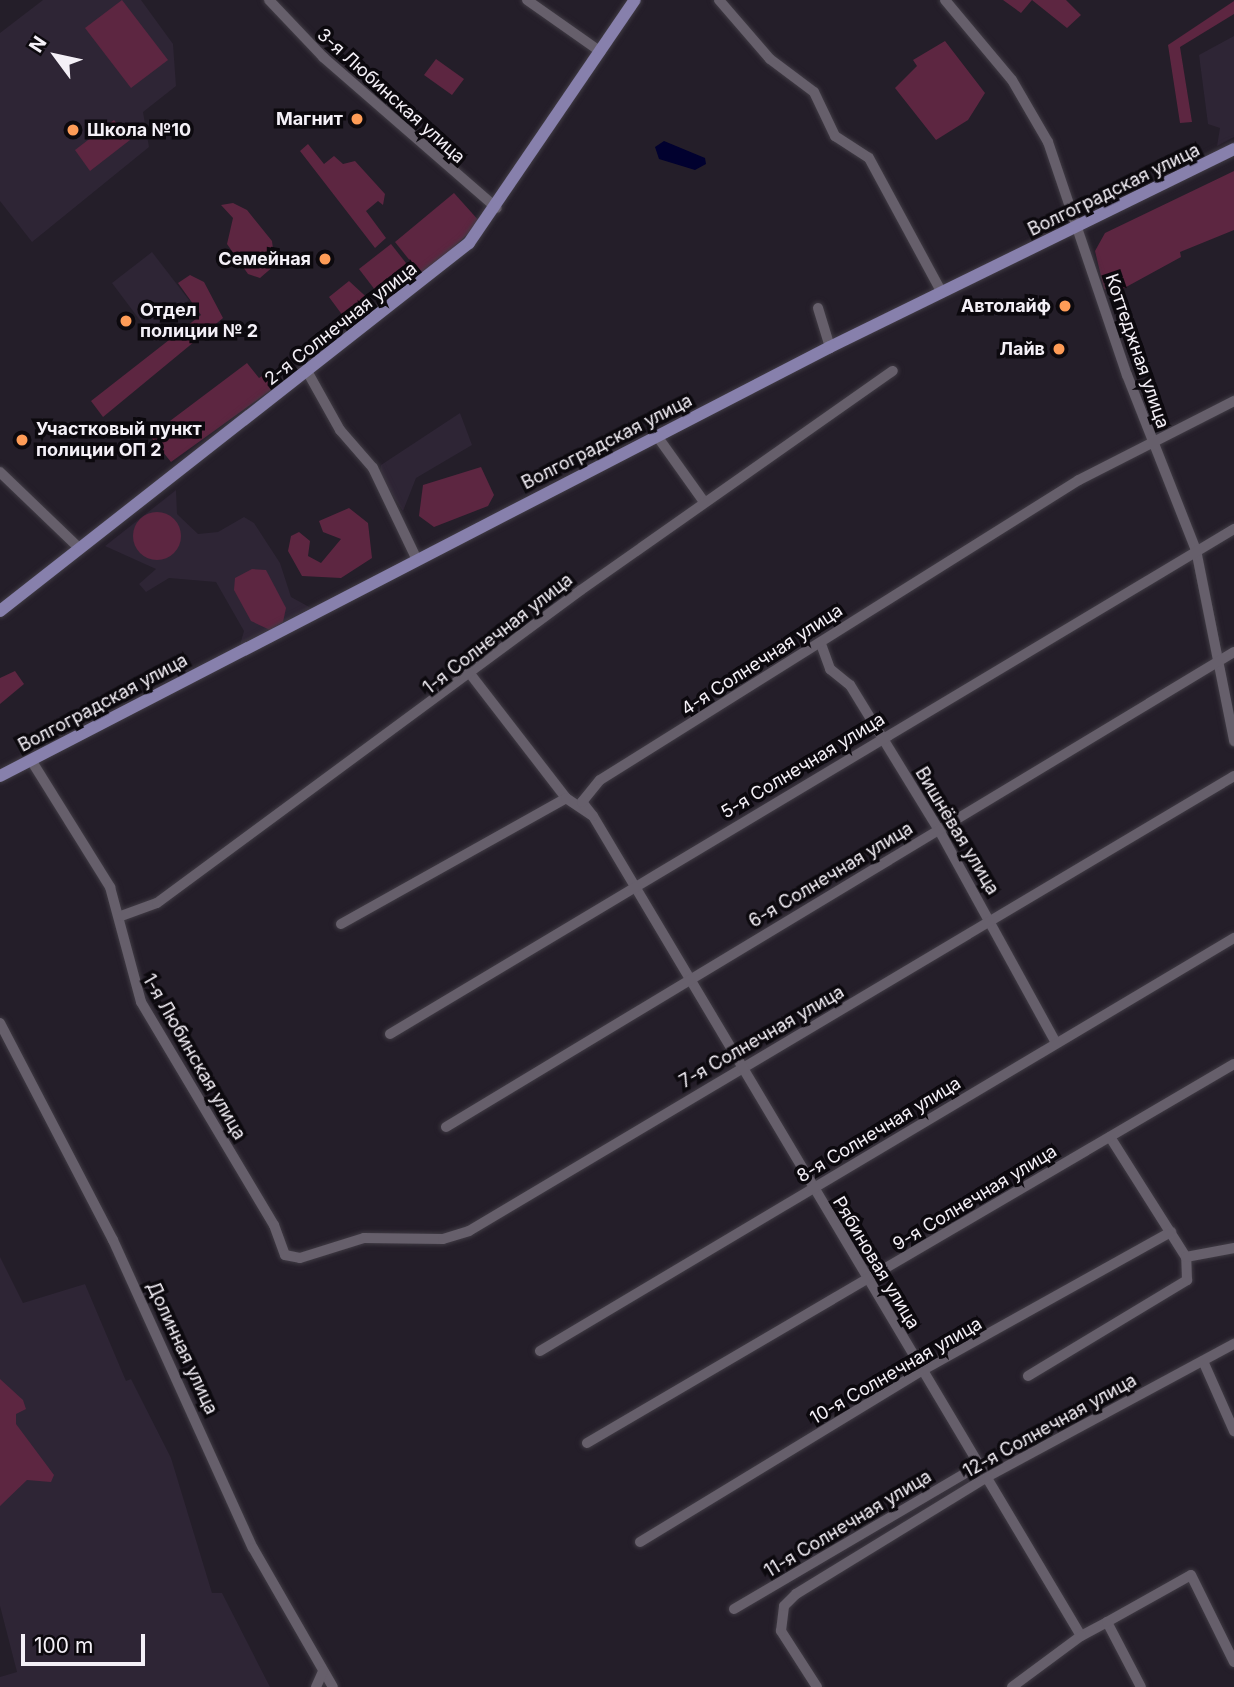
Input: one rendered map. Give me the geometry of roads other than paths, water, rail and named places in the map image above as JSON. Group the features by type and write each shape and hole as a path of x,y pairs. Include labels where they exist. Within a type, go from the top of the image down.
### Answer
{"main road":[{"name":"2-я Солнечная улица","path":"0,611 454,257 498,208 635,0"},
{"name":"Волгоградская улица","path":"0,776 830,347 1079,228 1234,149"}],"street":[{"name":"3-я Любинская улица","path":"269,0 323,57 498,208"},
{"path":"527,0 601,52"},
{"path":"719,0 770,58 814,92 835,136 869,158 942,293"},
{"name":"Коттеджная улица","path":"945,0 1029,104 1079,228 1151,439 1196,550 1221,660 1234,741"},
{"path":"818,308 830,347"},
{"path":"307,371 341,430 373,468 416,560"},
{"name":"1-я Солнечная улица","path":"121,916 156,903 704,502 893,371"},
{"name":"4-я Солнечная улица","path":"593,816 582,802 600,780 821,644 877,603 1151,439 1234,401"},
{"path":"657,436 704,502"},
{"path":"0,472 80,549"},
{"name":"5-я Солнечная улица","path":"390,1034 881,737 1234,529"},
{"name":"Вишнёвая улица","path":"821,644 830,669 850,685 993,921 1056,1043"},
{"name":"6-я Солнечная улица","path":"446,1127 689,978 1234,652"},
{"path":"471,675 566,798 593,816"},
{"name":"1-я Любинская улица","path":"32,760 85,843 121,916 134,989 274,1225 285,1255"},
{"name":"7-я Солнечная улица","path":"285,1255 312,1257 364,1238 443,1239 469,1231 1234,776"},
{"path":"341,924 566,798"},
{"name":"Рябиновая улица","path":"593,816 637,886 865,1281 923,1370 1080,1636"},
{"name":"8-я Солнечная улица","path":"540,1351 1234,938"},
{"name":"Долинная улица","path":"0,1023 113,1240 253,1548 333,1687"},
{"name":"9-я Солнечная улица","path":"587,1443 1234,1064"},
{"path":"1028,1376 1186,1280 1186,1257 1110,1137"},
{"name":"10-я Солнечная улица","path":"640,1542 923,1370 1171,1233"},
{"path":"1186,1257 1234,1248"},
{"name":"12-я Солнечная улица","path":"817,1687 781,1631 784,1606 985,1478 1234,1344"},
{"path":"1203,1361 1234,1431"},
{"name":"11-я Солнечная улица","path":"734,1609 978,1466"},
{"path":"1012,1687 1080,1636 1191,1574 1234,1662"},
{"path":"1107,1622 1140,1687"},
{"path":"316,1687 323,1671"}],"place":[{"name":"Магнит","path":"357,119"},
{"name":"Школа №10","path":"73,130"},
{"name":"Семейная","path":"325,259"},
{"name":"Автолайф","path":"1065,306"},
{"name":"Отдел полиции № 2","path":"126,321"},
{"name":"Лайв","path":"1059,349"},
{"name":"Участковый пункт полиции ОП 2","path":"22,440"}]}
